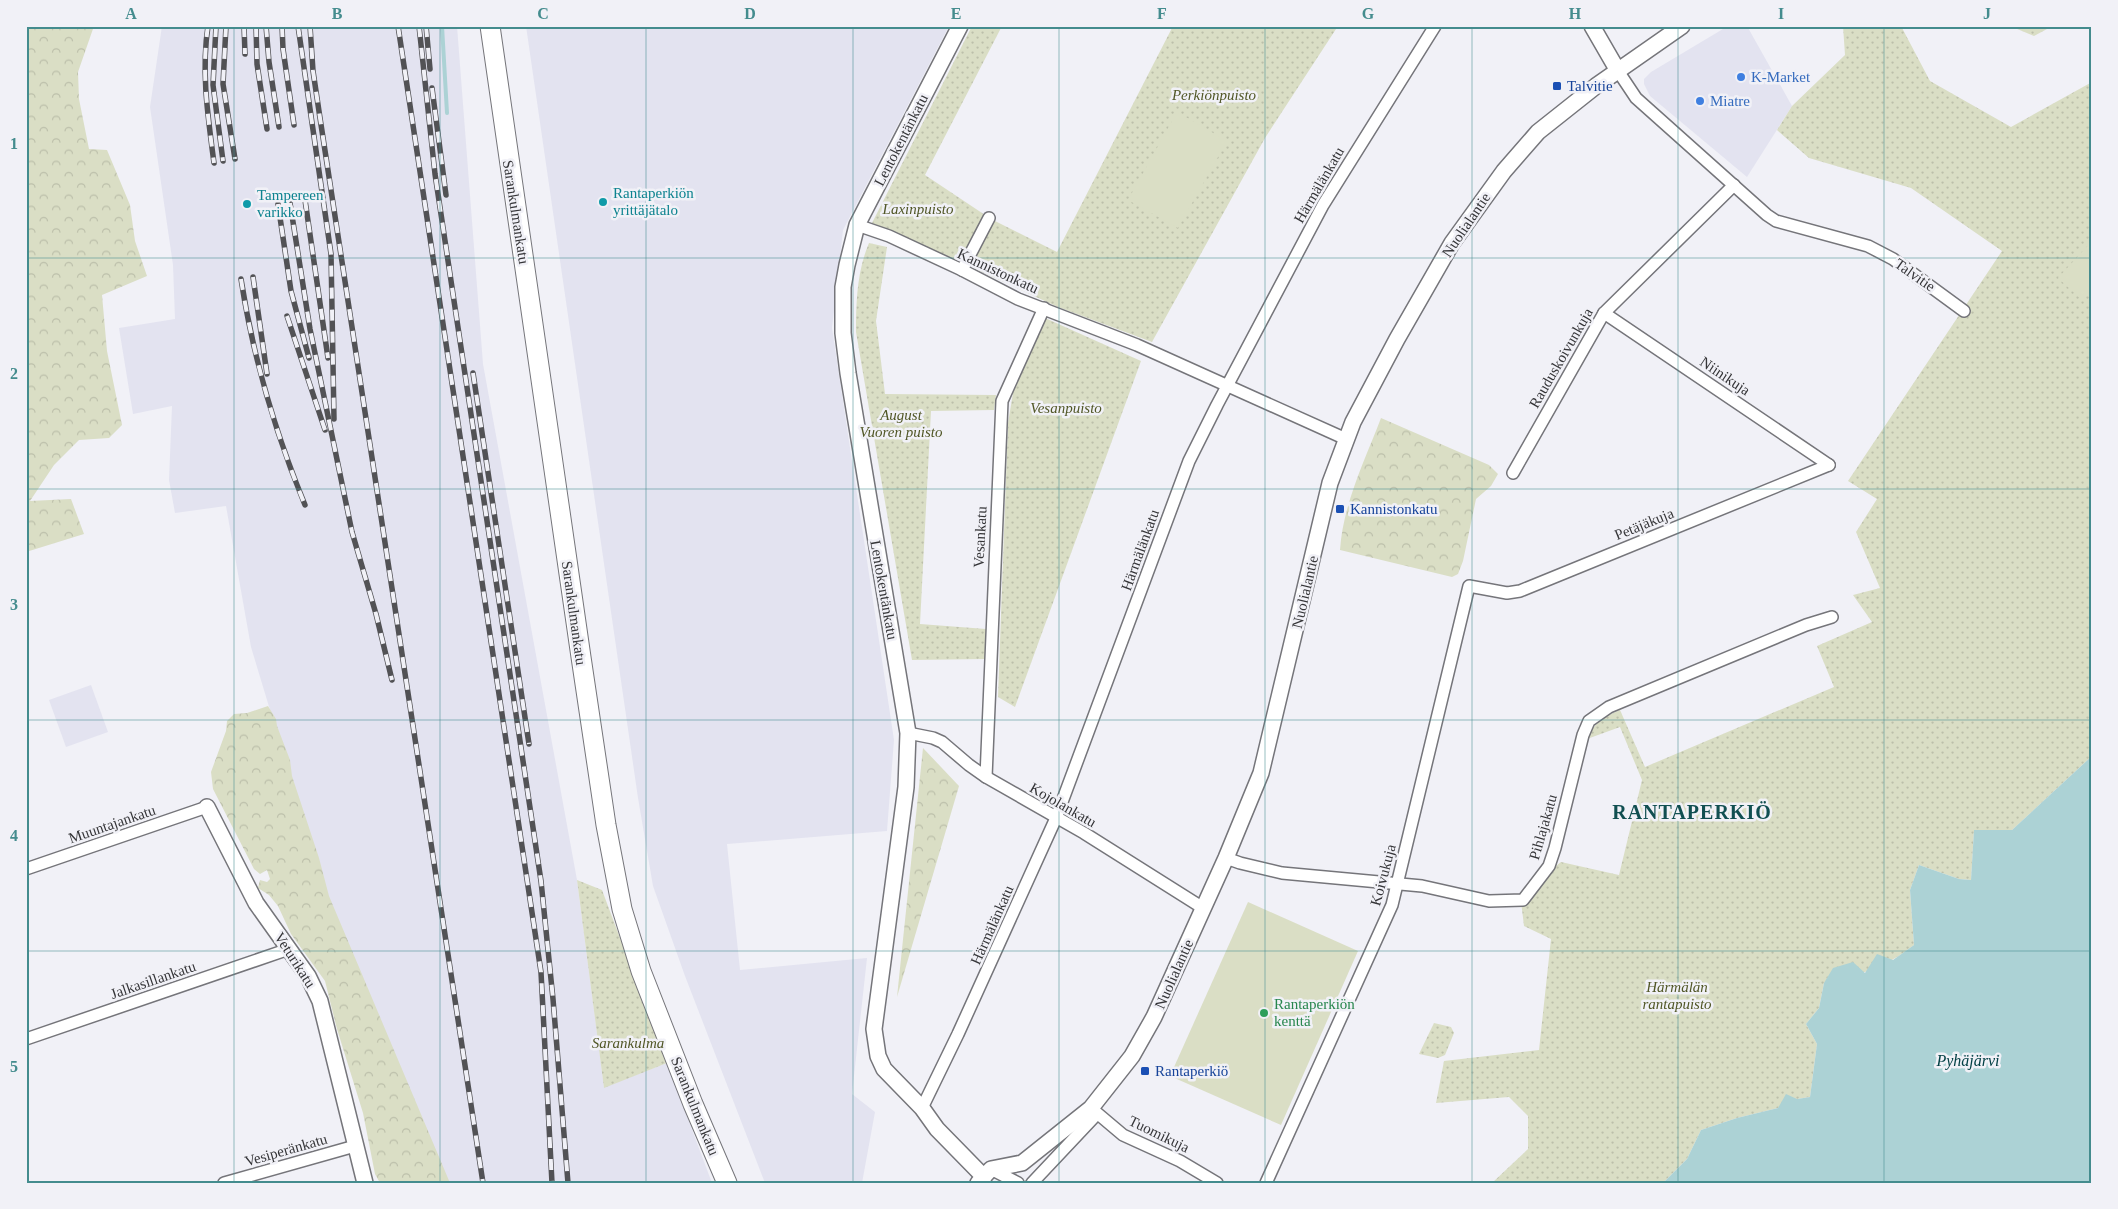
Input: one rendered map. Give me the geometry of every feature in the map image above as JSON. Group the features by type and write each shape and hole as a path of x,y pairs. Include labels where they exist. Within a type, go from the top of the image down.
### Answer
{"main road":[{"name":"Sarankulmankatu","path":"490,26 580,657 606,825 622,909 641,971 693,1104 727,1183"}],"street":[{"name":"Lentokentänkatu","path":"960,26 857,225 843,287 843,333 908,733 906,787 874,1035 878,1056 884,1069 922,1108 936,1128 983,1179"},
{"name":"Härmälänkatu","path":"922,1108 966,1018 1056,818 1074,774 1174,497 1189,461 1226,386 1328,198 1435,26"},
{"name":"Talvitie","path":"1592,26 1636,98 1776,221 1868,246 1893,259 1964,311"},
{"name":"Nuolialantie","path":"983,1179 1022,1163 1094,1111 1144,1036 1171,981 1226,858 1261,773 1330,483 1346,439 1397,339 1452,243 1480,201 1538,132 1596,86 1682,26"},
{"name":"Rauduskoivunkuja","path":"1513,473 1604,313 1734,185"},
{"path":"962,270 989,218"},
{"name":"Kannistonkatu","path":"857,225 889,236 1018,299 1137,345 1346,439"},
{"name":"Vesankatu","path":"986,777 1002,400 1044,308"},
{"name":"Niinikuja","path":"1604,313 1829,465"},
{"name":"Petäjäkuja","path":"1469,586 1507,593 1520,592 1829,465"},
{"name":"Koivukuja","path":"1266,1183 1392,905 1469,586"},
{"name":"Pihlajakatu","path":"1226,858 1282,873 1422,886 1489,902 1524,900 1549,866 1578,753 1589,721 1609,707 1806,625 1832,617"},
{"name":"Kojolankatu","path":"908,733 933,738 942,742 986,777 1203,908"},
{"name":"Muuntajankatu","path":"26,869 207,807"},
{"name":"Veturikatu","path":"207,807 256,903 308,976 320,1001 365,1183"},
{"name":"Jalkasillankatu","path":"26,1040 289,949"},
{"path":"1032,1183 1094,1111"},
{"name":"Tuomikuja","path":"1094,1111 1123,1135 1180,1160 1217,1183"},
{"name":"Vesiperänkatu","path":"224,1183 355,1146"},
{"path":"983,1179 1018,1183"}],"shaded area":[{"path":"162,26 457,26 483,364 577,880 604,1087 667,1063 712,1183 445,1183 328,902 251,647 226,506 175,513 169,480 172,406 133,414 119,328 175,319 173,265 150,107"},
{"path":"526,26 949,26 843,230 832,328 894,740 887,831 727,844 740,970 867,958 852,1094 875,1112 862,1183 765,1183 685,976 653,886 638,798"},
{"path":"1728,26 1747,26 1792,106 1747,177 1650,96 1644,84 1644,79 1651,72"},
{"path":"91,685 108,732 66,747 49,700"}],"green space":[{"path":"26,26 94,26 78,72 79,99 89,149 107,150 130,205 135,241 147,276 102,295 107,351 122,425 109,438 79,440 54,465 30,501 71,499 84,534 26,552"},
{"name":"Laxinpuisto","path":"972,26 1002,26 925,175 985,215 965,254 956,261 872,223"},
{"name":"Perkiönpuisto","path":"1173,26 1338,26 1265,138 1152,342 1058,307 971,267 993,220 1057,252"},
{"name":"Härmälän rantapuisto","path":"1843,26 1901,26 1930,81 2011,127 2092,82 2092,756 2012,830 1974,831 1971,880 1959,879 1919,865 1910,890 1914,945 1892,960 1872,970 1824,983 1819,1008 1806,1024 1817,1044 1810,1097 1797,1099 1778,1108 1737,1118 1701,1130 1687,1159 1663,1183 1492,1183 1528,1149 1528,1116 1509,1097 1436,1103 1444,1061 1539,1050 1551,939 1524,926 1520,893 1561,862 1619,875 1642,780 1620,727 1587,739 1589,733 1600,721 1620,710 1645,767 1834,687 1817,646 1872,622 1853,595 1880,588 1856,532 1877,499 1848,481 2002,251 1911,188 1809,158 1777,130 1792,106 1845,55"},
{"path":"2010,26 2046,26 2047,29 2034,36"},
{"path":"1177,112 1227,141 1178,228 1128,200"},
{"path":"2092,241 2092,288 2081,299 2058,278"},
{"name":"August Vuoren puisto","path":"869,243 887,247 876,321 885,394 996,395 994,410 931,411 920,624 986,629 986,659 912,660 856,332 860,276"},
{"name":"Vesanpuisto","path":"1045,318 1141,361 1015,707 998,697 1008,423 1013,393"},
{"path":"1381,418 1489,465 1498,474 1491,486 1476,499 1463,561 1458,574 1452,577 1340,550 1345,516 1350,499"},
{"path":"268,706 276,719 290,760 292,776 319,858 329,896 450,1183 380,1183 375,1174 363,1113 337,1029 325,981 291,934 278,906 269,895 258,888 260,880 267,882 270,879 267,870 260,874 254,869 213,789 211,772 226,731 227,721 234,714 247,713"},
{"path":"923,748 959,786 897,997"},
{"name":"Sarankulma","path":"577,880 602,890 667,1063 604,1088"},
{"name":"Rantaperkiön kenttä","path":"1248,902 1358,951 1281,1125 1170,1076"},
{"path":"1434,1023 1451,1027 1454,1033 1445,1055 1438,1058 1419,1054"}],"water":[{"name":"Pyhäjärvi","path":"2092,756 2092,1183 1663,1183 1687,1159 1701,1130 1737,1118 1778,1108 1786,1094 1797,1099 1810,1097 1817,1044 1806,1024 1819,1008 1824,983 1833,968 1853,962 1865,973 1877,954 1893,960 1914,945 1910,890 1919,865 1959,879 1971,880 1974,830 2012,830"}],"waterway":[{"path":"442,26 447,113"}],"railway":[{"path":"208,26 205,77 214,163"},
{"path":"216,26 213,85 223,161"},
{"path":"226,26 223,84 235,159"},
{"path":"244,26 245,54"},
{"path":"256,26 257,64 267,129"},
{"path":"266,26 269,62 279,127"},
{"path":"282,26 283,49 294,125"},
{"path":"298,26 331,254 334,419"},
{"path":"310,26 313,71 320,118 483,1183"},
{"path":"398,26 541,972 552,1183"},
{"path":"419,26 435,174 541,881 568,1183"},
{"path":"426,26 430,69"},
{"path":"432,88 446,195"},
{"path":"305,200 328,358"},
{"path":"290,203 310,329 352,532 376,614 392,680"},
{"path":"278,204 291,291 309,358"},
{"path":"253,277 267,374"},
{"path":"241,279 252,337 266,394 284,450 305,505"},
{"path":"287,316 325,430"},
{"path":"473,373 529,744"}],"place":[{"name":"K-Market","path":"1741,77"},
{"name":"Talvitie","path":"1557,86"},
{"name":"Miatre","path":"1700,101"},
{"name":"Rantaperkiön yrittäjätalo","path":"603,202"},
{"name":"Tampereen varikko","path":"247,204"},
{"name":"Kannistonkatu","path":"1340,509"},
{"name":"Rantaperkiön kenttä","path":"1264,1013"},
{"name":"Rantaperkiö","path":"1145,1071"}],"district":[{"name":"RANTAPERKIÖ","path":"1692,812"}]}
